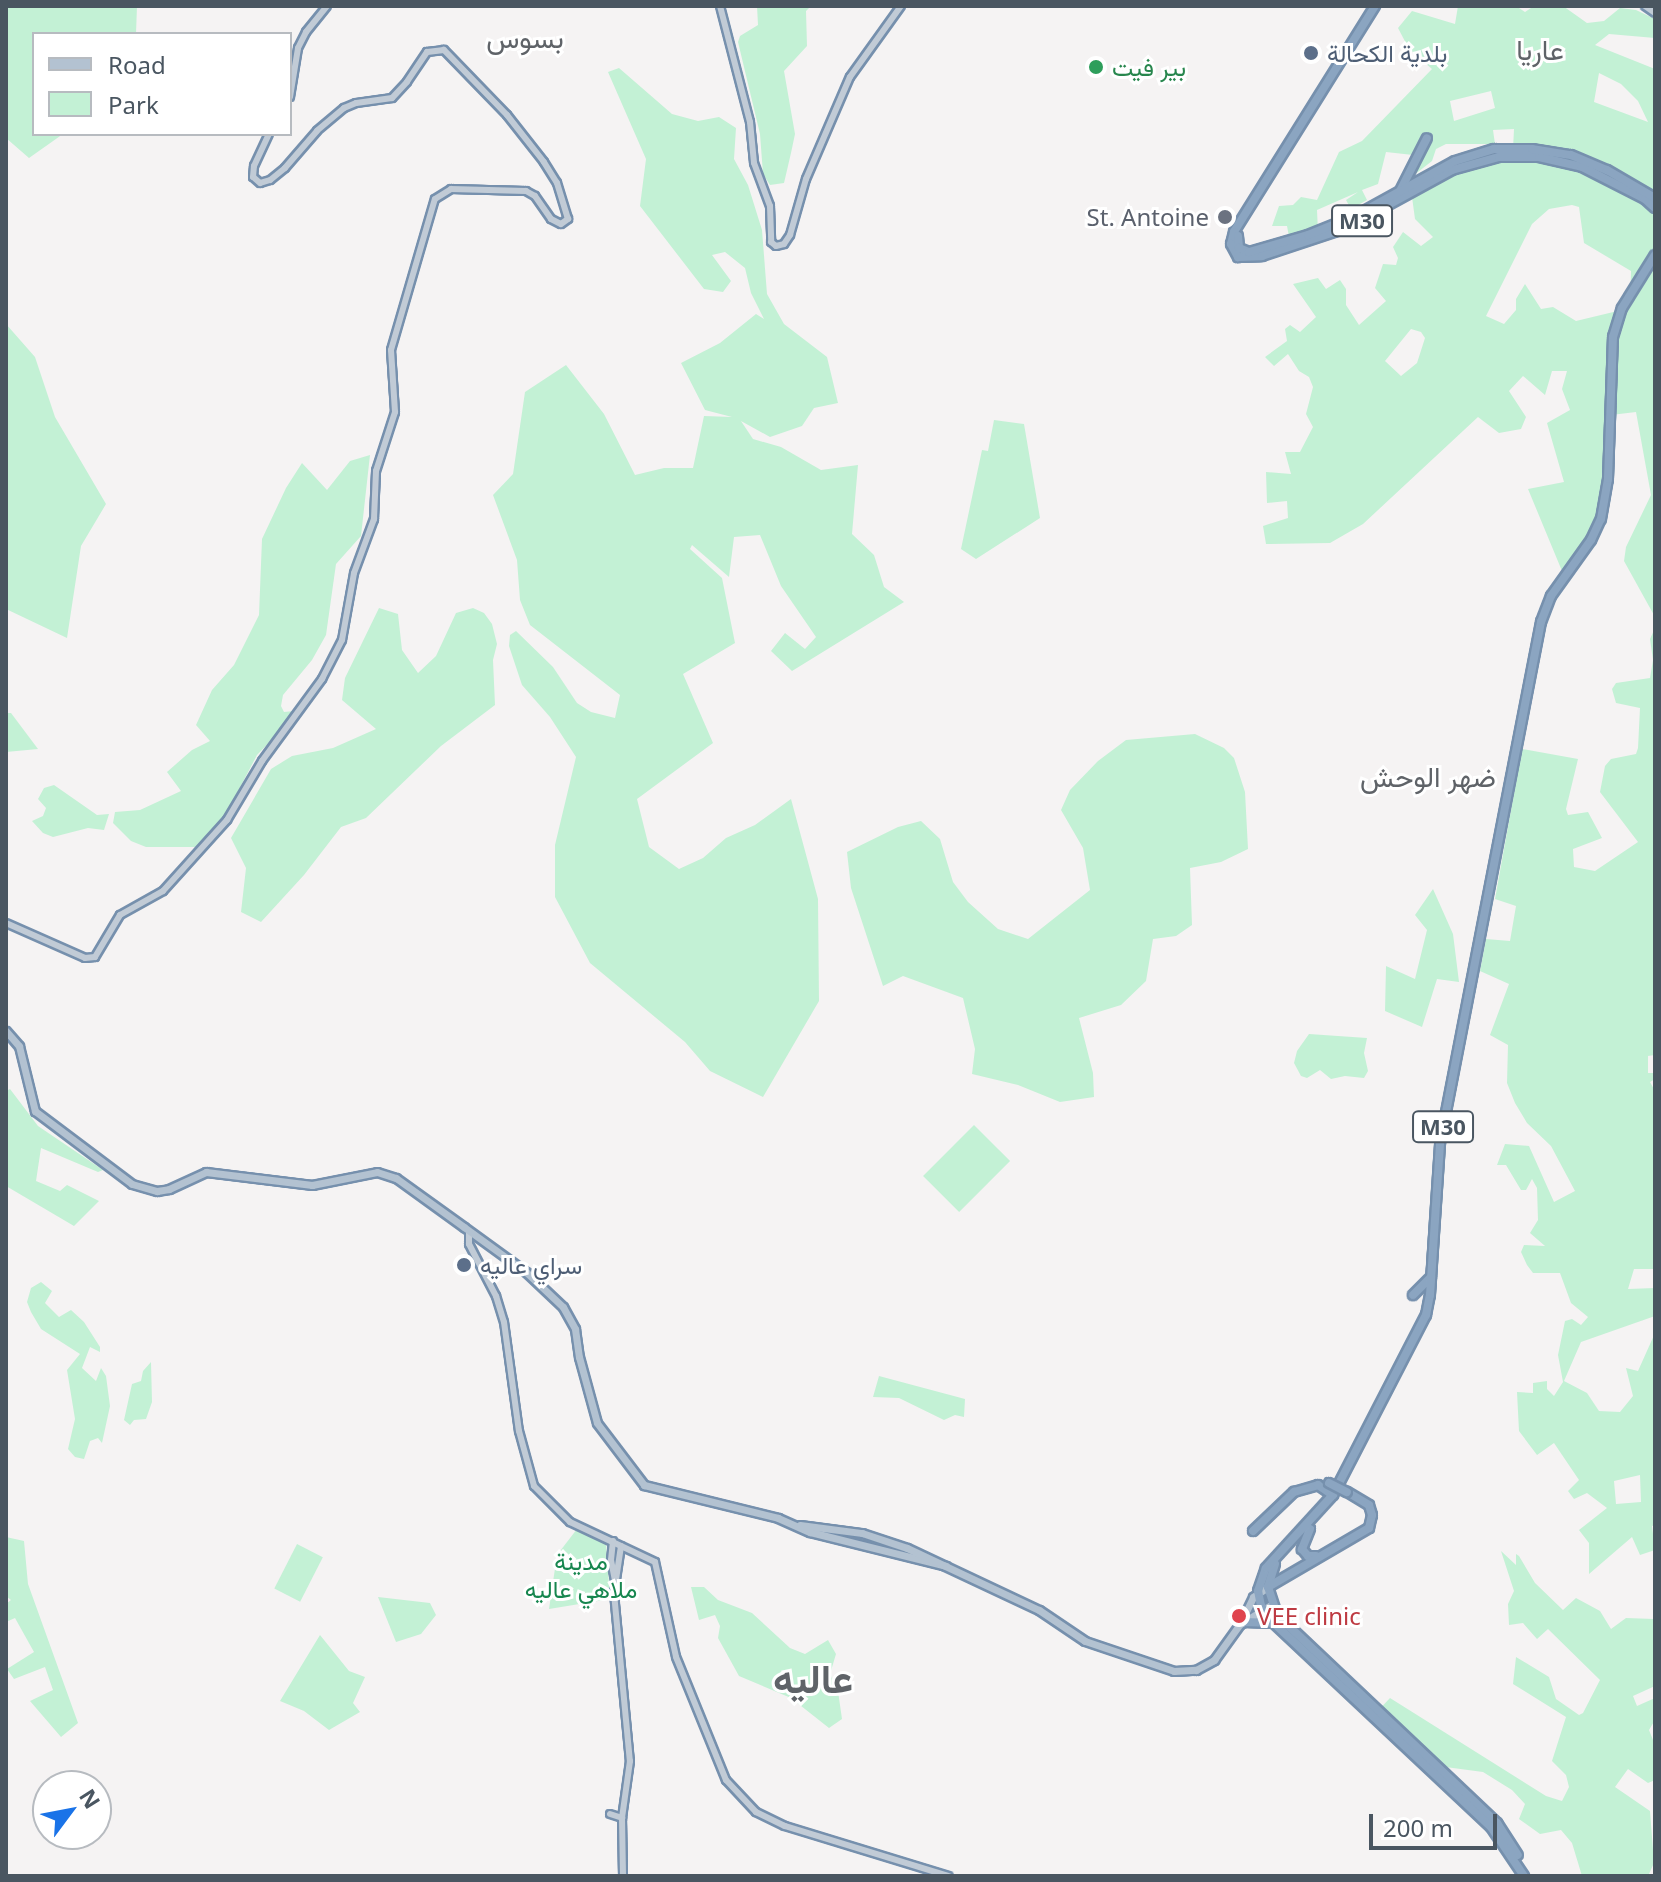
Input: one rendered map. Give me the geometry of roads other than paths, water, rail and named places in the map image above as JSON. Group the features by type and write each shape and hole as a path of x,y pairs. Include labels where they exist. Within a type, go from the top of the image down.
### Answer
{"highway":[{"name":"M30","path":"1377,6 1248,218 1237,245 1249,252 1308,235 1355,216 1426,176 1477,153 1532,149 1582,159 1655,198"},
{"name":"M30","path":"1377,6 1347,45 1234,232 1231,244 1238,257 1262,256 1346,228 1452,170 1499,157 1539,157 1582,167 1645,199 1655,208"},
{"path":"1400,191 1427,138 1409,186"},
{"path":"1415,170 1426,176"},
{"name":"M30","path":"1456,1076 1541,622 1551,596 1591,540 1601,519 1608,489 1613,337 1622,308 1655,255"},
{"name":"M30","path":"1268,1587 1274,1565 1310,1529 1354,1465 1428,1319 1435,1297 1440,1143 1545,624 1557,593 1593,543 1607,516 1613,484 1616,343 1626,310 1655,262"},
{"name":"M30","path":"1258,1591 1266,1568 1333,1495 1417,1337 1429,1303 1438,1211"},
{"path":"1413,1295 1431,1277"},
{"path":"1333,1495 1318,1485 1294,1492 1255,1528 1285,1492 1315,1481 1329,1483 1364,1500 1372,1512 1371,1524 1362,1534 1268,1587 1272,1604 1291,1629 1497,1823 1527,1876"},
{"path":"1310,1529 1303,1551 1310,1557 1321,1555"},
{"path":"1258,1591 1263,1609 1274,1623 1491,1827 1527,1876"},
{"path":"1242,1623 1274,1623"}],"main road":[{"path":"292,85 298,48 306,32 327,6"},
{"path":"720,6 747,108 754,163 770,206 771,242 776,246 784,244 790,235 806,179 850,77 901,6"},
{"path":"1645,6 1655,13"},
{"path":"6,923 85,958 95,957 120,915 163,891 227,820 262,761 322,679 342,640 354,573 374,519 376,471 395,412 391,350 435,199 451,189 526,191 535,196 551,219 561,224 568,219 557,183 544,162 507,115 444,50 427,52 407,82 387,101 356,103 344,108 317,131 285,168 260,183 253,177 254,166 268,136"},
{"path":"6,1031 19,1046 35,1111 132,1184 157,1191 169,1189 206,1172 312,1185 377,1172 396,1178 526,1272 563,1307 575,1329 597,1423 624,1456 638,1481 677,1496 884,1540 1039,1610 1085,1641 1156,1668 1190,1671 1214,1660 1242,1623 1258,1591 1268,1587"},
{"path":"469,1232 469,1244 496,1296 504,1322 518,1421 534,1486 570,1522 655,1562 670,1639 696,1714 720,1770 747,1804 794,1829 949,1876"},
{"path":"798,1524 844,1540 946,1566"},
{"path":"844,1540 845,1530"},
{"path":"613,1541 630,1761 622,1818 623,1876"},
{"path":"614,1558 621,1546"},
{"path":"1242,1623 1272,1604"},
{"path":"610,1814 622,1818"}],"place":[{"name":"بلدية الكحالة","path":"1311,53"},
{"name":"بير فيت","path":"1096,67"},
{"name":"St. Antoine","path":"1225,217"},
{"name":"سراي عاليه","path":"464,1265"},
{"name":"VEE clinic","path":"1239,1616"}],"district":[{"name":"بسوس","path":"525,37"},
{"name":"عاريا","path":"1540,49"},
{"name":"ضهر الوحش","path":"1428,776"},
{"name":"عاليه","path":"813,1678"}],"park label":[{"name":"مدينة ملاهي عاليه","path":"581,1575"}]}
